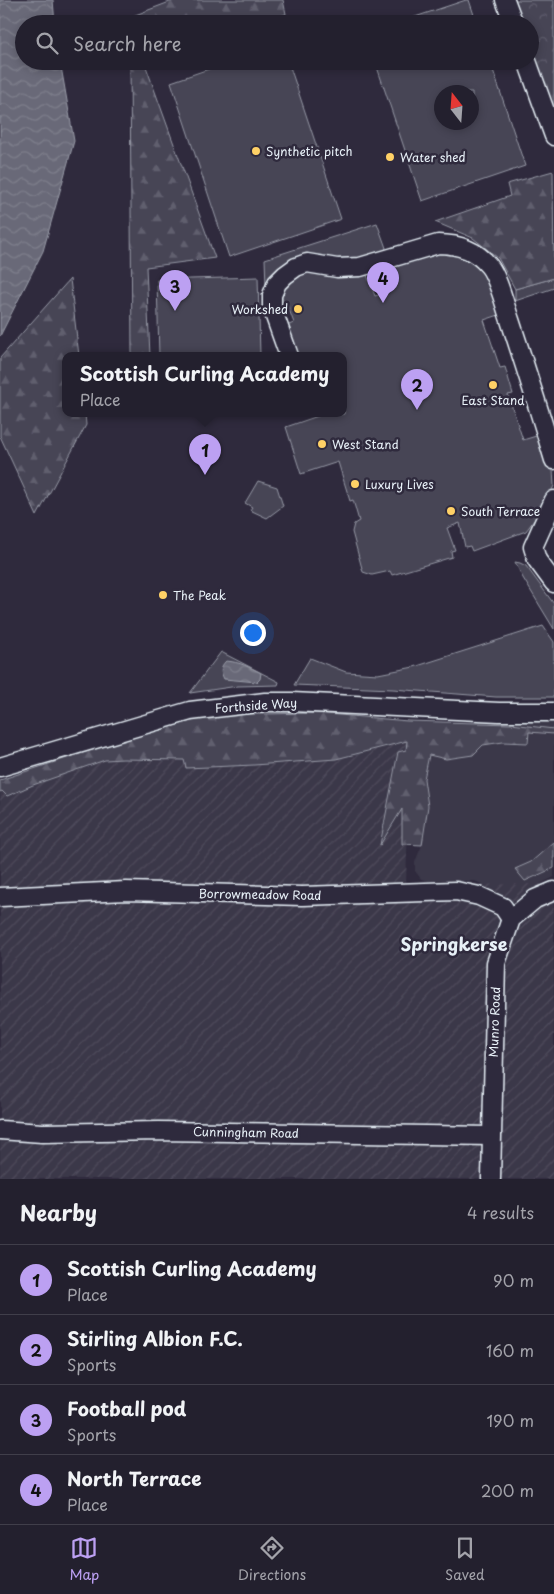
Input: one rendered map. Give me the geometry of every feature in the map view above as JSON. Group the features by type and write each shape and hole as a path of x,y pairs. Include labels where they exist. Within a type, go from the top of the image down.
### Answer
{"street":[{"path":"505,0 511,15"},
{"path":"530,70 554,136"},
{"path":"288,352 272,308 272,295 277,284 296,267 307,263 337,268 360,267 438,244 451,244 466,249 480,257 490,268 520,350 554,460"},
{"path":"554,500 532,548 537,560 554,583"},
{"name":"Forthside Way","path":"0,767 190,711 265,702 499,712 553,711"},
{"name":"Borrowmeadow Road","path":"0,897 126,891 302,896 456,891 479,896 503,907 511,919"},
{"path":"511,919 535,899 554,891"},
{"name":"Munro Road","path":"490,1179 496,963 511,919"},
{"name":"Cunningham Road","path":"0,1130 42,1133 169,1131 491,1136"}],"shaded area":[{"path":"554,716 554,729 511,724 457,723 525,717"},
{"path":"202,721 411,730 406,885 554,884 554,1179 0,1179 0,782"},
{"path":"529,732 554,734 554,842 531,862 525,881 554,868 554,877 521,894 495,890 475,881 428,881 421,879 415,871 415,862 422,845 428,806 424,779 429,755 473,755 483,745 503,742 528,743"}],"green space":[{"path":"175,0 283,0 286,14 283,15 135,15"},
{"path":"469,0 474,15 421,15"},
{"path":"495,0 554,0 554,134 547,136 521,70 539,70 539,15 501,15"},
{"path":"130,70 147,70 215,258 146,267 150,352 132,352"},
{"name":"Synthetic pitch","path":"206,70 291,70 341,219 229,257 171,82"},
{"path":"378,70 493,70 525,166 422,201"},
{"path":"553,171 554,278 515,289 498,258 473,238 435,222 510,196 507,184"},
{"path":"377,223 386,248 377,259 299,264 267,312 265,259"},
{"path":"447,250 462,254 489,270 505,313 484,320 500,368 505,367 513,394 508,395 523,440 543,434 553,470 554,486 540,512 526,531 472,551 470,546 465,547 460,523 447,528 455,550 451,551 452,557 392,575 390,571 372,575 363,572 352,532 354,524 359,521 353,500 350,501 338,462 301,474 286,427 315,417 347,417 347,352 295,352 286,326 294,323 287,304 284,305 287,314 282,315 279,303 282,291 289,281 307,270 314,269 338,270 367,275 375,296 388,292 381,284 378,270"},
{"path":"258,277 260,352 159,352 157,280"},
{"path":"554,278 554,288 515,301 515,289"},
{"path":"70,279 79,352 62,352 62,417 85,417 86,425 37,516 0,436 0,358"},
{"path":"258,481 277,487 283,506 267,518 250,510 252,507 245,503"},
{"path":"515,562 526,566 554,604 554,629 523,578"},
{"path":"543,626 554,642 554,697 496,697 393,689 294,685 310,658 346,672 378,674 414,667"},
{"path":"221,652 279,682 278,685 238,686 190,693"},
{"path":"316,713 408,721 511,724 554,729 554,734 529,732 528,743 503,742 483,745 473,755 446,759 429,755 424,779 428,806 422,845 402,844 402,809 380,845 398,752 406,750 407,741 336,759 254,765 186,768 184,760 105,760 7,796 2,791 0,792 0,780 113,743 213,715"},
{"path":"554,842 554,868 525,881 515,869 531,862"}],"water":[{"path":"0,0 53,0 54,15 15,15 15,70 62,70 74,141 43,251 0,336"},
{"path":"226,661 240,664 261,673 260,679 257,682 224,679 221,669"}],"place":[{"name":"Synthetic pitch","path":"256,151"},
{"name":"Water shed","path":"390,157"},
{"name":"North Terrace","path":"383,303"},
{"name":"Workshed","path":"298,309"},
{"name":"Football pod","path":"175,311"},
{"name":"East Stand","path":"493,385"},
{"name":"Stirling Albion F.C.","path":"417,410"},
{"name":"West Stand","path":"322,444"},
{"name":"Scottish Curling Academy","path":"205,475"},
{"name":"Luxury Lives","path":"355,484"},
{"name":"South Terrace","path":"451,511"},
{"name":"The Peak","path":"163,595"}],"district":[{"name":"Springkerse","path":"454,943"}]}
